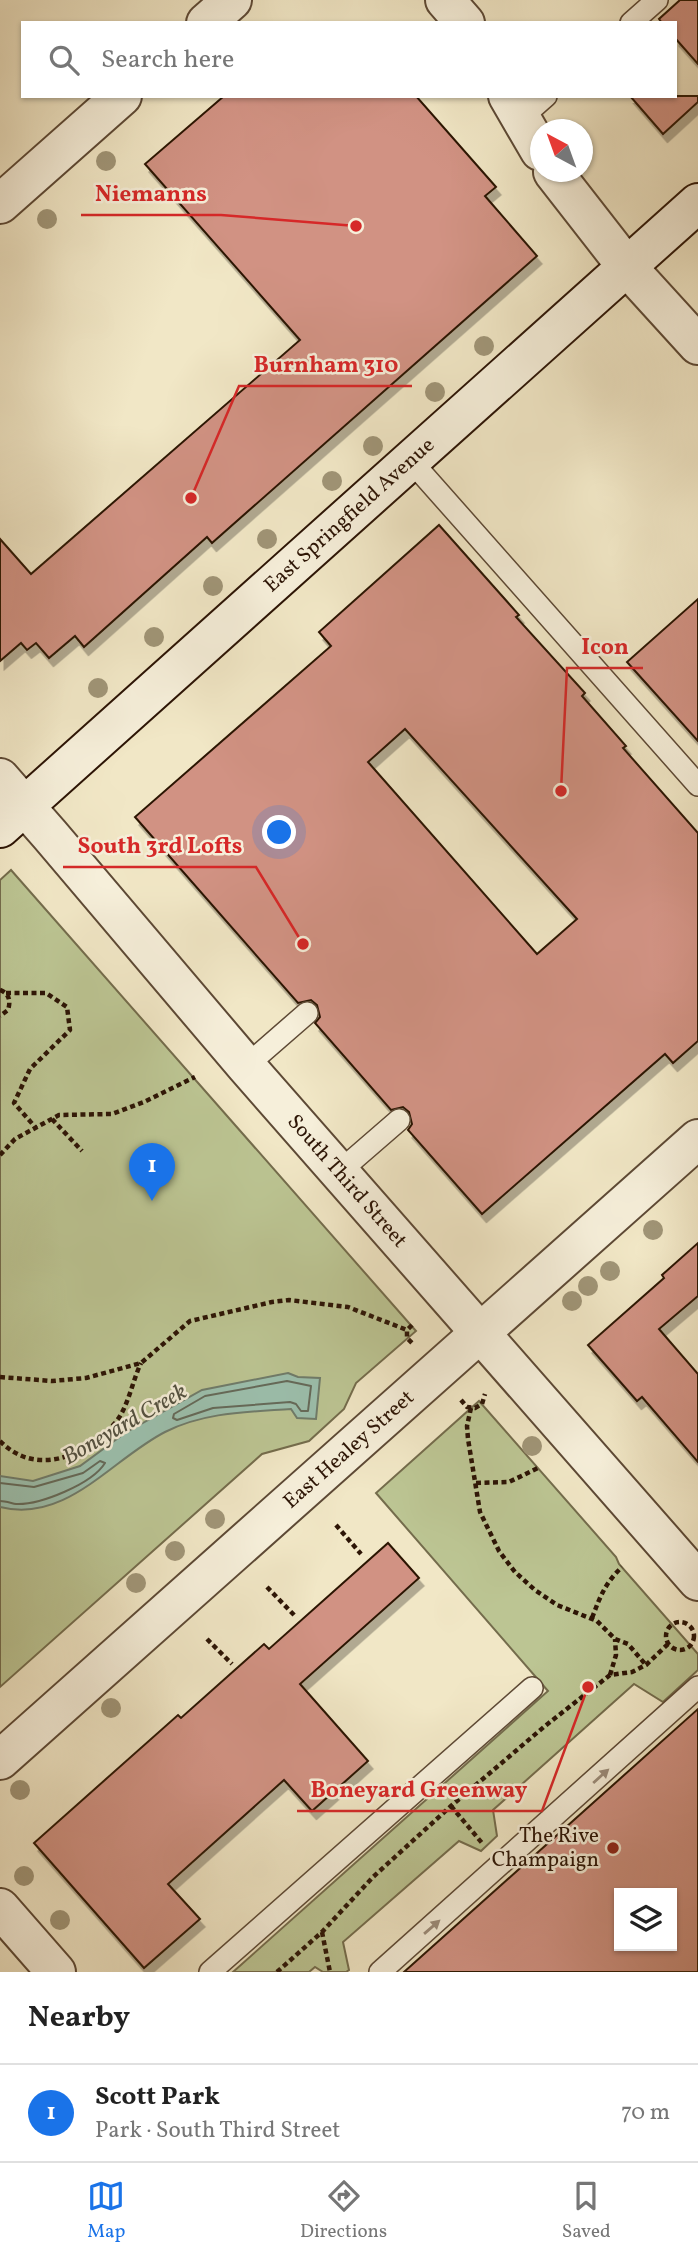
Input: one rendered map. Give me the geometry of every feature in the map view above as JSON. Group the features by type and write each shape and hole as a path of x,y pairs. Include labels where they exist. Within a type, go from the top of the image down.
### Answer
{"street":[{"path":"208,21 232,0"},
{"path":"444,0 463,21"},
{"path":"0,204 120,98"},
{"path":"561,182 628,267 698,345"},
{"name":"East Springfield Avenue","path":"8,804 411,461 698,203"},
{"name":"South Third Street","path":"8,804 246,1066 698,1581"},
{"name":"East Healey Street","path":"0,1760 698,1139"},
{"path":"0,1908 56,1972"}],"lane":[{"path":"633,21 657,0"},
{"path":"411,461 698,785"},
{"path":"246,1066 307,1013"},
{"path":"339,1172 399,1120"},
{"path":"380,1972 698,1687"},
{"path":"211,1972 532,1688"}],"path":[{"path":"0,990 6,993 46,993 67,1007 70,1030 30,1069 14,1103 36,1128"},
{"path":"0,1016 10,1005 6,993"},
{"path":"0,1155 2,1147 52,1119 68,1114 112,1114 195,1077"},
{"path":"52,1119 82,1151"},
{"path":"0,1377 52,1381 78,1378 141,1363 190,1321 289,1300 348,1307 407,1330"},
{"path":"407,1330 412,1325"},
{"path":"407,1330 409,1341 419,1346"},
{"path":"0,1441 21,1457 33,1460 65,1458 84,1450 116,1422 141,1363"},
{"path":"485,1394 482,1404 471,1408 468,1439 480,1512 487,1530 507,1563 526,1582 546,1598 593,1618 607,1628 615,1639 616,1655 610,1675"},
{"path":"475,1483 509,1482 538,1468"},
{"path":"336,1525 361,1554"},
{"path":"593,1618 609,1579 622,1567"},
{"path":"267,1587 295,1616"},
{"path":"668,1644 666,1635 669,1626 677,1621 690,1625 698,1621"},
{"path":"668,1644 681,1650 691,1646 695,1637 690,1625"},
{"path":"207,1639 232,1664"},
{"path":"615,1639 628,1644 646,1665"},
{"path":"277,1972 322,1931 373,1877 451,1806 610,1675 632,1672 646,1665 668,1644"},
{"path":"451,1806 501,1866"},
{"path":"322,1931 330,1972"}],"shaded area":[{"path":"11,870 416,1331 356,1383 344,1409 309,1441 262,1454 0,1687 0,880"},
{"path":"479,1401 698,1654 698,1670 663,1702 634,1684 493,1810 497,1836 481,1851 459,1841 343,1942 349,1970 346,1972 323,1972 315,1967 309,1972 233,1972 548,1691 376,1493"}],"water":[{"path":"288,1373 298,1377 320,1378 316,1419 297,1418 291,1409 243,1412 195,1420 165,1432 145,1444 67,1498 24,1510 0,1507 0,1476 33,1481 80,1466 125,1433 202,1390"}],"building":[{"path":"680,0 698,0 698,64 677,40 677,21 659,19"},
{"path":"698,96 698,102 663,134 632,98"},
{"path":"222,98 418,98 496,187 485,196 537,256 212,543 207,537 84,647 75,636 49,658 36,643 27,650 21,643 0,661 0,539 31,574 300,340 145,164"},
{"path":"439,525 519,615 516,617 585,693 582,696 626,746 623,748 698,833 698,1041 673,1063 665,1054 482,1214 408,1130 412,1124 409,1112 403,1107 391,1110 315,1023 320,1017 317,1005 311,1000 298,1003 135,817 331,646 319,632","holes":["405,729 577,919 537,954 368,762"]},
{"path":"698,599 698,741 627,662"},
{"path":"698,1243 698,1296 659,1329 698,1374 698,1462 642,1397 637,1401 588,1345 664,1278 662,1275"},
{"path":"388,1543 419,1578 300,1684 368,1761 312,1811 284,1780 168,1884 200,1919 144,1968 34,1843 178,1715 181,1718 264,1644 269,1649"},
{"name":"The Rive Champaign","path":"698,1709 698,1972 404,1972"}],"place":[{"name":"Niemanns","path":"356,226"},
{"name":"Burnham 310","path":"191,498"},
{"name":"Icon","path":"561,791"},
{"name":"South 3rd Lofts","path":"303,944"},
{"name":"Scott Park","path":"152,1201"},
{"name":"Boneyard Greenway","path":"588,1687"},
{"name":"The Rive Champaign","path":"613,1848"}],"water label":[{"name":"Boneyard Creek","path":"125,1425"}]}
